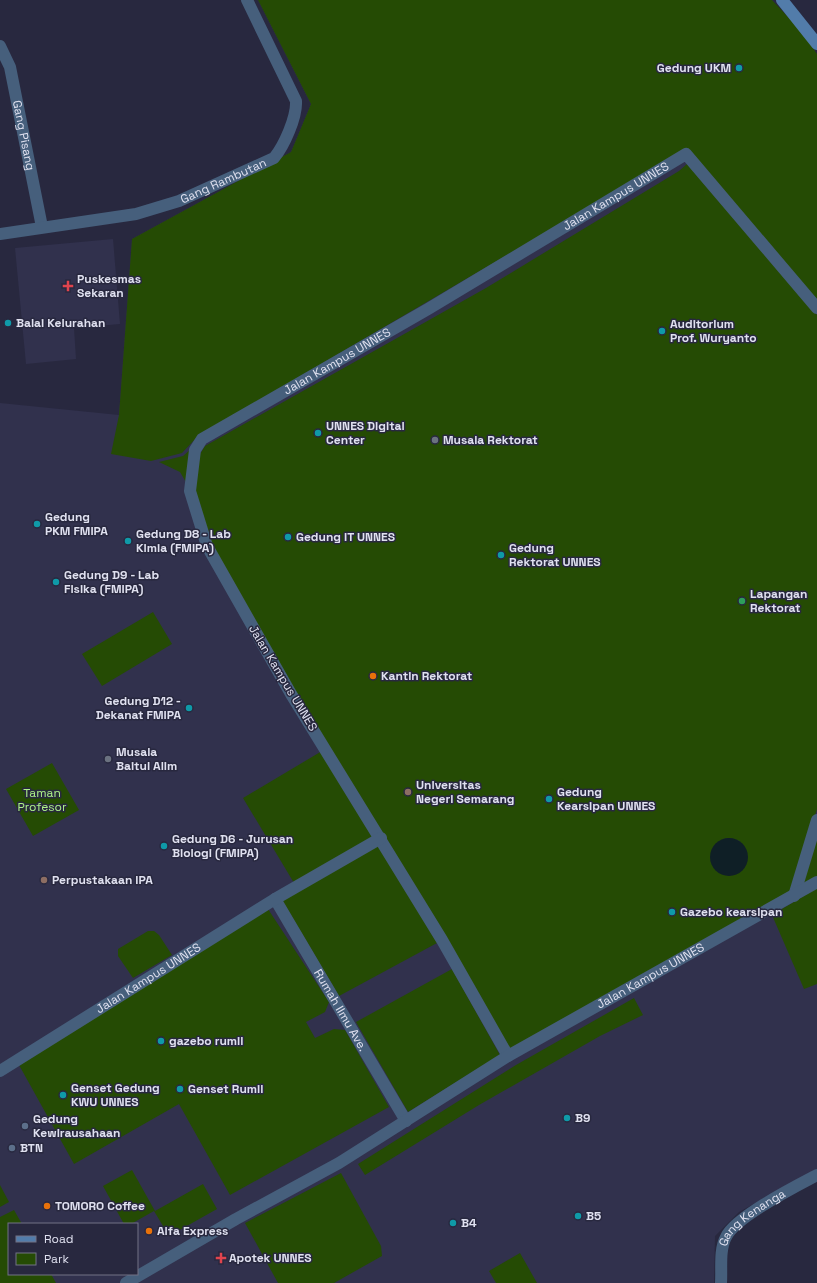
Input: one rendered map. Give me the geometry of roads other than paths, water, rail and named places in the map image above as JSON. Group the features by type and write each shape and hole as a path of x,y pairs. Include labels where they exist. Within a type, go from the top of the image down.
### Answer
{"main road":[{"path":"782,0 817,44"}],"street":[{"name":"Gang Rambutan","path":"0,234 136,214 179,201 274,158 279,152 296,113 296,101 247,0"},
{"name":"Gang Pisang","path":"0,46 10,67 42,227"},
{"name":"Jalan Kampus UNNES","path":"508,1056 442,940 381,838 291,694 207,546 190,491 195,450 202,439 428,309 686,154 817,308"},
{"path":"794,896 817,820"},
{"name":"Jalan Kampus UNNES","path":"0,1071 275,899 381,838"},
{"name":"Jalan Kampus UNNES","path":"126,1283 236,1219 340,1163 508,1056 817,882"},
{"name":"Rumah Ilmu Ave.","path":"275,899 406,1121"},
{"name":"Gang Kenanga","path":"721,1283 723,1245 726,1236 754,1212 817,1175"}],"place":[{"name":"Gedung UKM","path":"739,68"},
{"name":"Puskesmas Sekaran","path":"68,286"},
{"name":"Balai Kelurahan","path":"8,323"},
{"name":"Auditorium Prof. Wuryanto","path":"662,331"},
{"name":"UNNES Digital Center","path":"318,433"},
{"name":"Musala Rektorat","path":"435,440"},
{"name":"Gedung PKM FMIPA","path":"37,524"},
{"name":"Gedung IT UNNES","path":"288,537"},
{"name":"Gedung D8 - Lab Kimia (FMIPA)","path":"128,541"},
{"name":"Gedung Rektorat UNNES","path":"501,555"},
{"name":"Gedung D9 - Lab Fisika (FMIPA)","path":"56,582"},
{"name":"Lapangan Rektorat","path":"742,601"},
{"name":"Kantin Rektorat","path":"373,676"},
{"name":"Gedung D12 - Dekanat FMIPA","path":"189,708"},
{"name":"Musala Baitul Alim","path":"108,759"},
{"name":"Universitas Negeri Semarang","path":"408,792"},
{"name":"Gedung Kearsipan UNNES","path":"549,799"},
{"name":"Gedung D6 - Jurusan Biologi (FMIPA)","path":"164,846"},
{"name":"Perpustakaan IPA","path":"44,880"},
{"name":"Gazebo kearsipan","path":"672,912"},
{"name":"gazebo rumil","path":"161,1041"},
{"name":"Genset Rumil","path":"180,1089"},
{"name":"Genset Gedung KWU UNNES","path":"63,1095"},
{"name":"B9","path":"567,1118"},
{"name":"Gedung Kewirausahaan","path":"25,1126"},
{"name":"BTN","path":"12,1148"},
{"name":"TOMORO Coffee","path":"47,1206"},
{"name":"B5","path":"578,1216"},
{"name":"B4","path":"453,1223"},
{"name":"Alfa Express","path":"149,1231"},
{"name":"Apotek UNNES","path":"221,1258"}],"park label":[{"name":"Taman Profesor","path":"42,800"}]}
